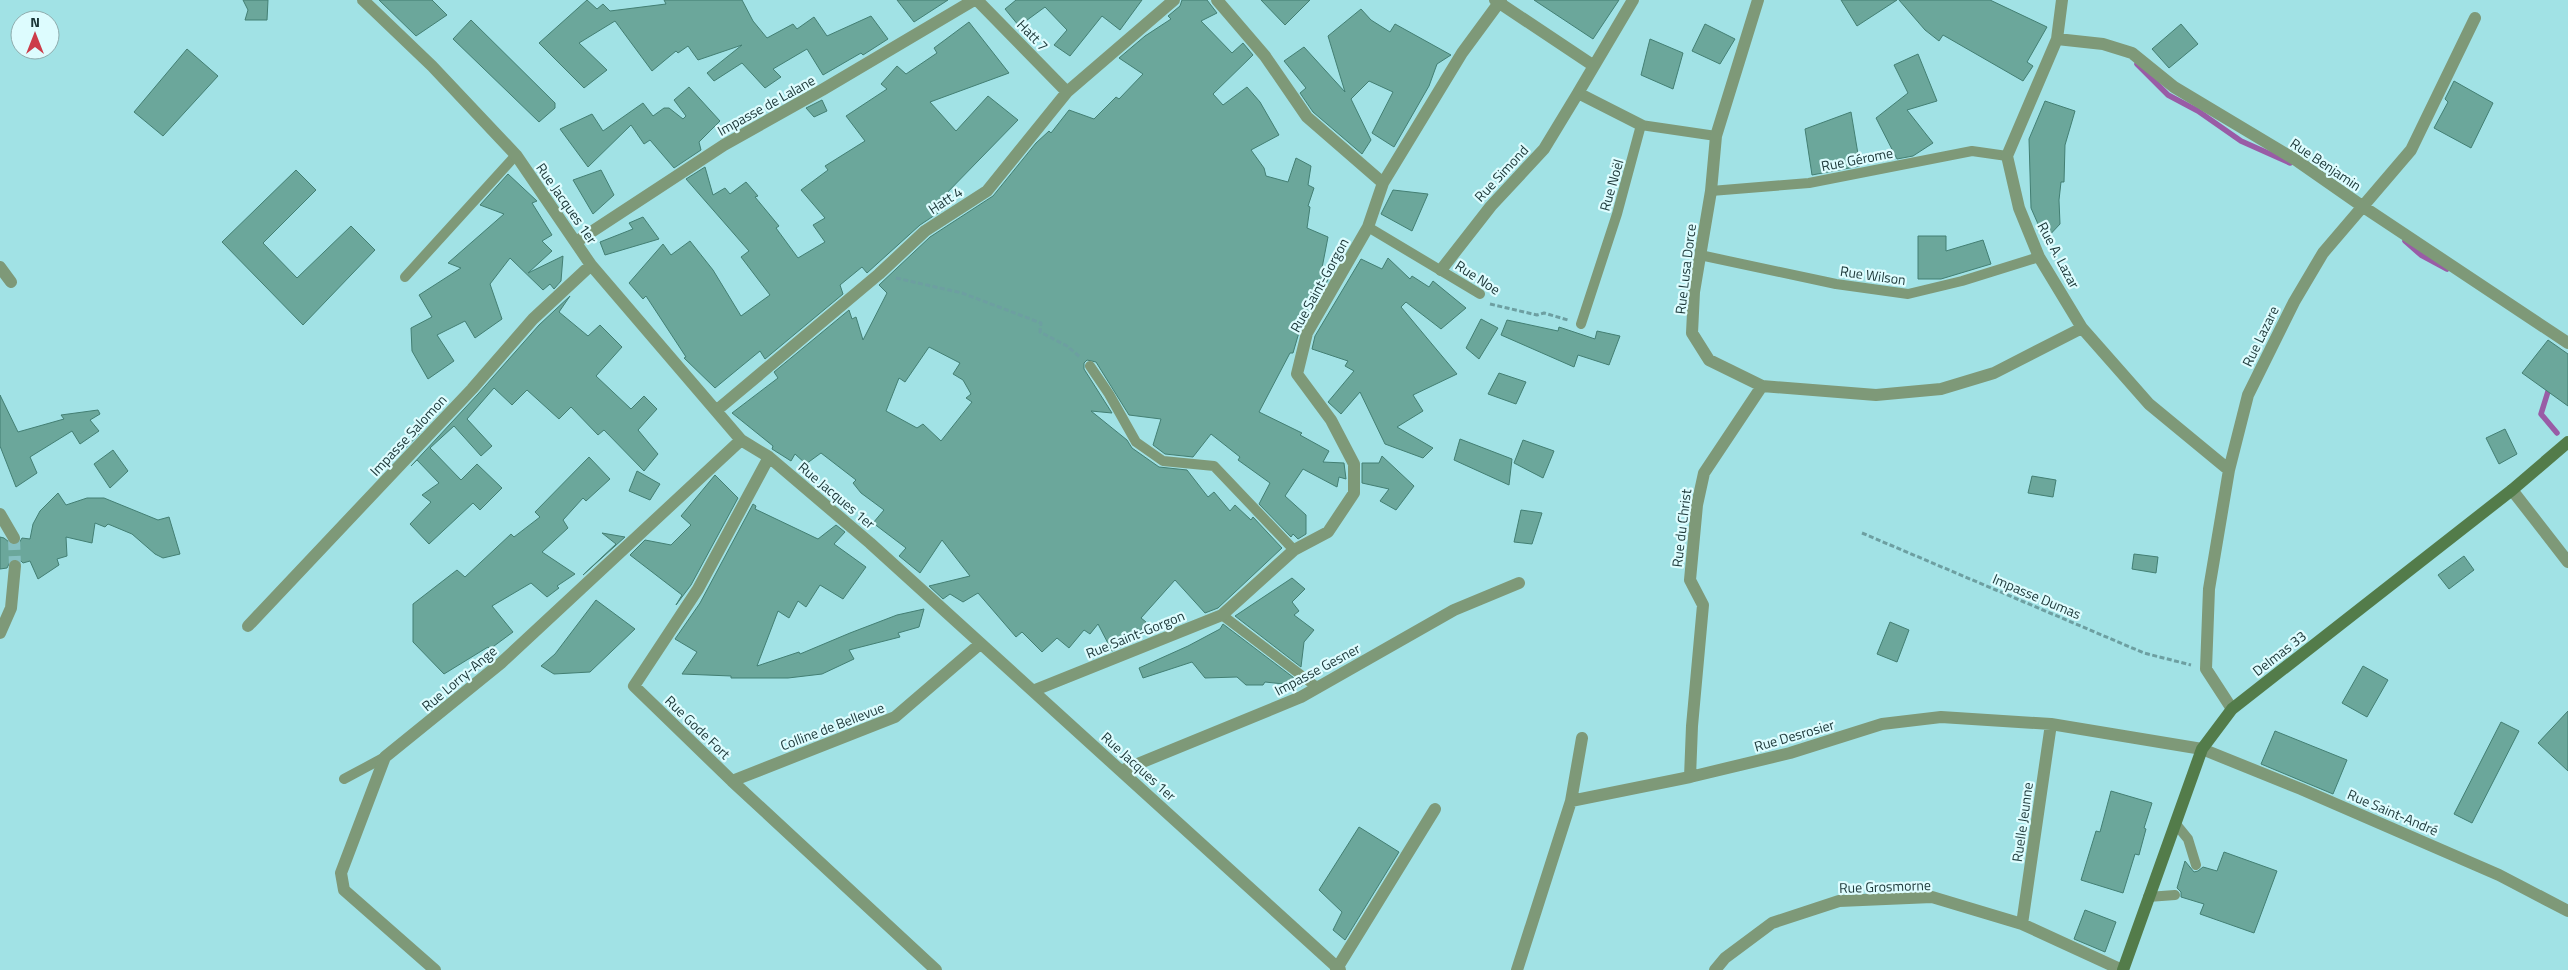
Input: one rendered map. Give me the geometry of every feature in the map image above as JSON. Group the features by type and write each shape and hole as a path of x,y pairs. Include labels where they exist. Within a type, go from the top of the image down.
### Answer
{"main road":[{"name":"Delmas 33","path":"2123,970 2202,749 2232,709 2512,490 2568,442"}],"street":[{"name":"Rue Jacques 1er","path":"363,0 432,66 516,155 591,265 741,440 769,457 870,543 980,644 1035,690 1123,770 1338,969"},
{"name":"Hatt 7","path":"976,0 1067,92"},
{"name":"Impasse de Lalane","path":"576,242 724,145 976,0"},
{"name":"Hatt 4","path":"717,410 879,274 925,231 987,191 1067,92 1174,0"},
{"path":"1217,0 1265,56 1307,117 1383,183"},
{"name":"Rue Simond","path":"1441,270 1491,206 1544,149 1633,0"},
{"name":"Rue Lusa Dorce","path":"1758,0 1716,136 1711,191 1694,292 1692,333 1709,360 1762,386 1876,395 1941,389 1994,372 2082,328"},
{"path":"2007,156 2057,39 2062,0"},
{"path":"1498,1 1594,66"},
{"name":"Rue Saint-Gorgon","path":"1035,690 1222,615 1294,550 1328,532 1354,492 1354,464 1331,420 1297,374 1307,333 1368,227 1383,183 1462,53 1498,1"},
{"name":"Rue Lazare","path":"2206,669 2209,589 2229,470 2248,395 2294,302 2323,254 2411,150 2475,18"},
{"name":"Rue Benjamin","path":"2057,39 2103,44 2132,53 2174,87 2296,160 2568,343"},
{"path":"1578,93 1641,125"},
{"name":"Rue A. Lazar","path":"2007,156 2019,208 2039,257 2082,328 2149,404 2229,470"},
{"name":"Impasse Salomon","path":"248,626 472,389 533,319 591,265"},
{"path":"0,267 11,282"},
{"name":"Rue du Christ","path":"1690,777 1692,726 1703,606 1690,580 1697,505 1704,473 1762,386"},
{"name":"Rue Lorry-Ange","path":"385,757 501,663 741,440"},
{"name":"Rue Gode Fort","path":"769,457 698,589 634,686 732,781 936,970"},
{"path":"2512,490 2568,562"},
{"path":"0,514 14,538"},
{"path":"0,633 11,608 15,566"},
{"name":"Impasse Gesner","path":"1123,770 1318,688 1454,610 1519,582"},
{"name":"Colline de Bellevue","path":"732,781 895,717 980,644"},
{"path":"2206,669 2232,709"},
{"name":"Rue Desrosier","path":"1571,801 1690,777 1790,753 1882,724 1941,717 2051,724 2202,749"},
{"name":"Ruelle Jeunne","path":"2022,924 2051,724"},
{"path":"1518,970 1571,801 1582,738"},
{"name":"Rue Saint-André","path":"2202,749 2301,789 2499,875 2568,911"},
{"path":"385,757 341,873 344,890 435,970"},
{"path":"1338,969 1435,809"},
{"name":"Rue Grosmorne","path":"1715,970 1725,958 1772,923 1839,901 1932,898 2022,924 2123,970"}],"lane":[{"path":"1641,125 1716,136"},
{"name":"Rue Noël","path":"1581,324 1617,214 1641,125"},
{"name":"Rue Gérome","path":"1711,191 1809,182 1972,151 2007,156"},
{"path":"405,277 516,155"},
{"name":"Rue Noe","path":"1368,227 1480,294"},
{"name":"Rue Wilson","path":"1700,255 1836,284 1908,294 1962,281 2039,257"},
{"path":"1090,366 1109,394 1136,442 1163,461 1214,466 1294,550"},
{"path":"1222,615 1318,688"},
{"path":"344,779 385,757"},
{"path":"2175,823 2188,839 2196,865"},
{"path":"2148,897 2175,895"}],"path":[{"path":"879,274 962,293 1041,324 1040,332 1067,346 1090,366"},
{"name":"Rue Noe","path":"1480,294 1490,305 1537,315 1544,313 1581,324"},
{"name":"Impasse Dumas","path":"1862,533 2144,653 2206,669"}],"building":[{"path":"243,0 268,0 267,20 245,20 248,10"},
{"path":"379,0 432,0 447,15 416,36"},
{"path":"587,0 597,9 603,4 610,11 666,4 664,0 742,0 753,21 767,38 793,24 797,29 814,17 827,36 871,16 888,39 863,55 861,53 823,75 807,49 773,69 781,77 765,88 742,63 714,81 707,73 742,45 698,60 688,46 678,53 676,51 652,71 615,21 579,43 607,70 584,88 539,43"},
{"path":"897,0 948,0 914,22"},
{"path":"1016,0 1142,0 1120,30 1102,16 1070,56 1054,45 1067,30 1045,7 1019,26 1005,9"},
{"path":"1182,0 1207,0 1217,13 1201,21 1232,53 1243,43 1253,55 1213,94 1223,105 1247,87 1260,102 1279,135 1251,150 1264,168 1266,176 1288,182 1296,158 1311,166 1308,185 1314,188 1308,206 1310,207 1307,228 1328,237 1322,268 1333,271 1300,329 1293,353 1290,353 1259,412 1302,433 1300,435 1329,451 1323,462 1344,463 1346,479 1339,477 1337,487 1303,469 1285,496 1306,515 1306,534 1298,539 1293,534 1291,537 1259,504 1270,483 1238,460 1240,457 1211,434 1193,457 1165,454 1153,445 1161,419 1129,415 1096,362 1087,360 1084,363 1084,369 1112,413 1091,411 1127,440 1132,448 1159,467 1187,470 1208,497 1214,492 1230,511 1235,505 1251,520 1253,517 1282,548 1218,608 1205,613 1175,580 1141,618 1146,622 1133,642 1112,651 1098,624 1090,634 1084,630 1069,648 1057,638 1042,652 1022,632 1016,637 978,593 963,602 950,594 943,599 929,586 970,576 942,540 920,573 899,556 906,548 873,523 884,510 861,493 853,483 856,480 821,453 806,464 795,454 791,461 772,449 773,446 732,413 778,378 774,372 849,310 852,319 856,317 863,340 887,293 879,285 930,237 993,196 1036,143 1049,131 1051,133 1069,110 1094,119 1116,97 1119,99 1143,74 1119,58 1145,36 1171,19 1168,16 1180,6","holes":["929,347 960,363 953,374 963,380 971,394 966,398 972,402 941,441 923,424 917,428 886,411 899,378 905,382"]},
{"path":"1261,0 1310,0 1285,25"},
{"path":"1534,0 1619,0 1593,39"},
{"path":"1841,0 1897,0 1857,26"},
{"path":"1899,0 1990,0 2047,27 2027,62 2033,66 2023,81 1943,35 1939,41 1925,30"},
{"path":"1361,9 1371,20 1390,32 1395,24 1451,55 1437,64 1429,86 1394,147 1372,133 1393,92 1369,81 1351,99 1371,140 1362,154 1313,112 1300,93 1306,88 1284,61 1304,47 1345,92 1328,36"},
{"path":"471,20 555,103 555,108 539,122 453,39"},
{"path":"969,22 1009,73 930,102 956,131 988,96 1018,120 940,200 947,207 920,225 867,273 862,267 840,285 843,294 765,359 760,351 715,388 684,358 686,357 646,296 643,299 629,283 663,244 671,255 690,241 713,270 741,316 770,295 741,257 749,251 686,179 705,167 713,195 725,188 730,194 746,182 758,196 755,197 779,226 776,228 798,258 825,242 813,225 825,218 801,190 828,170 825,166 865,141 846,116 887,89 881,84 897,66 906,74 937,53 934,48"},
{"path":"1705,24 1735,39 1720,64 1692,51"},
{"path":"2181,24 2198,44 2169,68 2152,49"},
{"path":"1650,39 1683,53 1673,89 1641,75"},
{"path":"187,49 218,76 163,136 134,112"},
{"path":"1918,54 1937,101 1907,110 1933,143 1913,156 1897,159 1876,118 1908,93 1894,65"},
{"path":"2454,81 2493,103 2471,148 2434,128 2448,102 2445,99"},
{"path":"689,87 720,121 699,142 701,150 674,168 650,140 644,144 631,125 588,167 560,129 592,114 603,131 643,103 653,116 664,108 669,108 683,119 686,116 674,100"},
{"path":"822,100 827,111 814,117 806,108"},
{"path":"2045,101 2075,111 2065,145 2064,182 2061,182 2059,200 2060,224 2045,240 2031,208 2029,139"},
{"path":"1851,112 1860,166 1812,175 1805,129"},
{"path":"296,170 316,190 263,243 297,278 351,226 375,250 303,325 222,242"},
{"path":"601,170 614,195 593,214 573,180"},
{"path":"508,174 537,201 532,203 552,235 542,241 552,251 528,273 563,256 561,281 554,289 550,284 543,290 510,258 490,284 502,319 475,338 465,321 437,335 454,361 428,379 412,351 411,328 432,317 419,295 461,268 448,263 504,214 480,205"},
{"path":"1393,190 1428,194 1412,231 1381,214"},
{"path":"643,217 659,239 605,255 600,242 633,229 629,223"},
{"path":"1918,236 1946,236 1946,251 1983,240 1991,264 1941,279 1918,279"},
{"path":"1388,258 1410,279 1412,276 1429,287 1433,281 1466,308 1441,329 1406,302 1401,307 1457,374 1413,395 1423,411 1397,427 1433,448 1423,458 1385,444 1360,392 1341,414 1328,402 1354,371 1345,366 1348,361 1312,349 1315,336 1361,259 1382,269"},
{"path":"570,296 559,312 588,336 600,325 622,347 596,376 631,409 644,396 657,409 638,430 658,454 644,471 604,430 598,435 571,407 559,419 527,390 512,405 494,388 467,419 492,446 481,456 454,426 430,448 461,480 477,464 502,488 480,510 473,503 429,544 410,524 431,502 422,495 439,483 417,460 411,466 539,325"},
{"path":"1481,319 1498,328 1479,359 1466,348"},
{"path":"1507,320 1558,331 1559,327 1595,339 1597,331 1620,336 1609,365 1578,355 1574,367 1501,335"},
{"path":"2548,340 2568,354 2568,406 2522,373"},
{"path":"1499,373 1526,382 1516,404 1488,394"},
{"path":"0,395 18,432 64,419 61,415 98,410 100,414 90,420 99,431 80,444 72,431 30,457 37,473 16,487 0,446"},
{"path":"2505,429 2517,454 2499,464 2486,438"},
{"path":"422,431 388,466 386,463"},
{"path":"1460,439 1512,459 1509,485 1454,460"},
{"path":"1523,440 1554,451 1543,478 1514,463"},
{"path":"113,450 128,471 110,488 94,464"},
{"path":"1382,456 1414,486 1396,510 1380,501 1389,489 1362,483 1362,463 1379,463"},
{"path":"589,457 610,479 586,501 583,498 563,520 568,528 542,552 575,574 557,586 559,588 547,597 531,583 492,606 513,632 490,649 488,647 444,674 413,642 413,604 457,570 465,577 511,534 514,537 540,517 535,512"},
{"path":"637,471 660,484 650,500 629,491"},
{"path":"715,475 738,498 691,585 676,605 682,595 630,555 645,540 671,545 691,525 681,516"},
{"path":"2032,476 2056,480 2053,497 2028,493"},
{"path":"58,493 66,505 87,498 104,498 158,520 169,517 180,554 163,558 155,554 132,534 108,524 105,527 95,523 92,543 66,537 67,556 57,559 59,565 38,579 30,561 23,563 19,559 12,558 7,568 0,569 0,537 14,546 18,545 22,538 30,539 33,524 40,511"},
{"path":"753,504 756,506 755,509 818,539 836,525 845,532 834,544 866,567 843,599 820,585 806,607 798,601 789,618 778,611 757,666 799,652 800,654 897,615 924,609 919,627 898,633 900,637 849,650 854,659 822,674 788,678 731,678 731,676 682,674 697,652 675,639 700,603"},
{"path":"1521,510 1542,513 1532,544 1514,542"},
{"path":"602,533 625,537 583,575 616,544"},
{"path":"2134,554 2158,557 2156,573 2132,569"},
{"path":"2464,556 2474,570 2449,589 2438,575"},
{"path":"1292,578 1305,589 1292,602 1299,611 1294,615 1314,630 1304,642 1301,667 1235,616"},
{"path":"596,600 635,629 590,672 554,674 541,666 555,654"},
{"path":"1890,622 1909,630 1897,662 1877,654"},
{"path":"1223,624 1302,684 1302,686 1265,682 1263,685 1246,685 1237,677 1205,678 1192,662 1143,678 1139,668 1188,646 1220,629"},
{"path":"2363,666 2388,680 2367,717 2342,703"},
{"path":"2568,711 2568,771 2538,743"},
{"path":"2501,722 2519,731 2472,823 2454,814"},
{"path":"2275,731 2347,760 2333,794 2261,764"},
{"path":"2111,791 2152,803 2144,828 2146,829 2139,855 2135,854 2123,893 2081,880 2096,831 2100,832"},
{"path":"1359,827 1399,852 1345,940 1333,930 1342,912 1319,890"},
{"path":"2224,852 2277,871 2254,933 2200,914 2204,904 2181,897 2181,892 2177,888 2185,861 2194,872 2203,867 2217,871"},
{"path":"2085,910 2116,922 2105,952 2074,939"}],"waterway":[{"path":"2137,64 2168,95 2198,111 2241,141 2290,163"},
{"path":"2405,241 2421,255 2447,269"},
{"path":"2550,385 2541,414 2557,433"}],"tunnel":[{"path":"14,538 15,566"}]}
